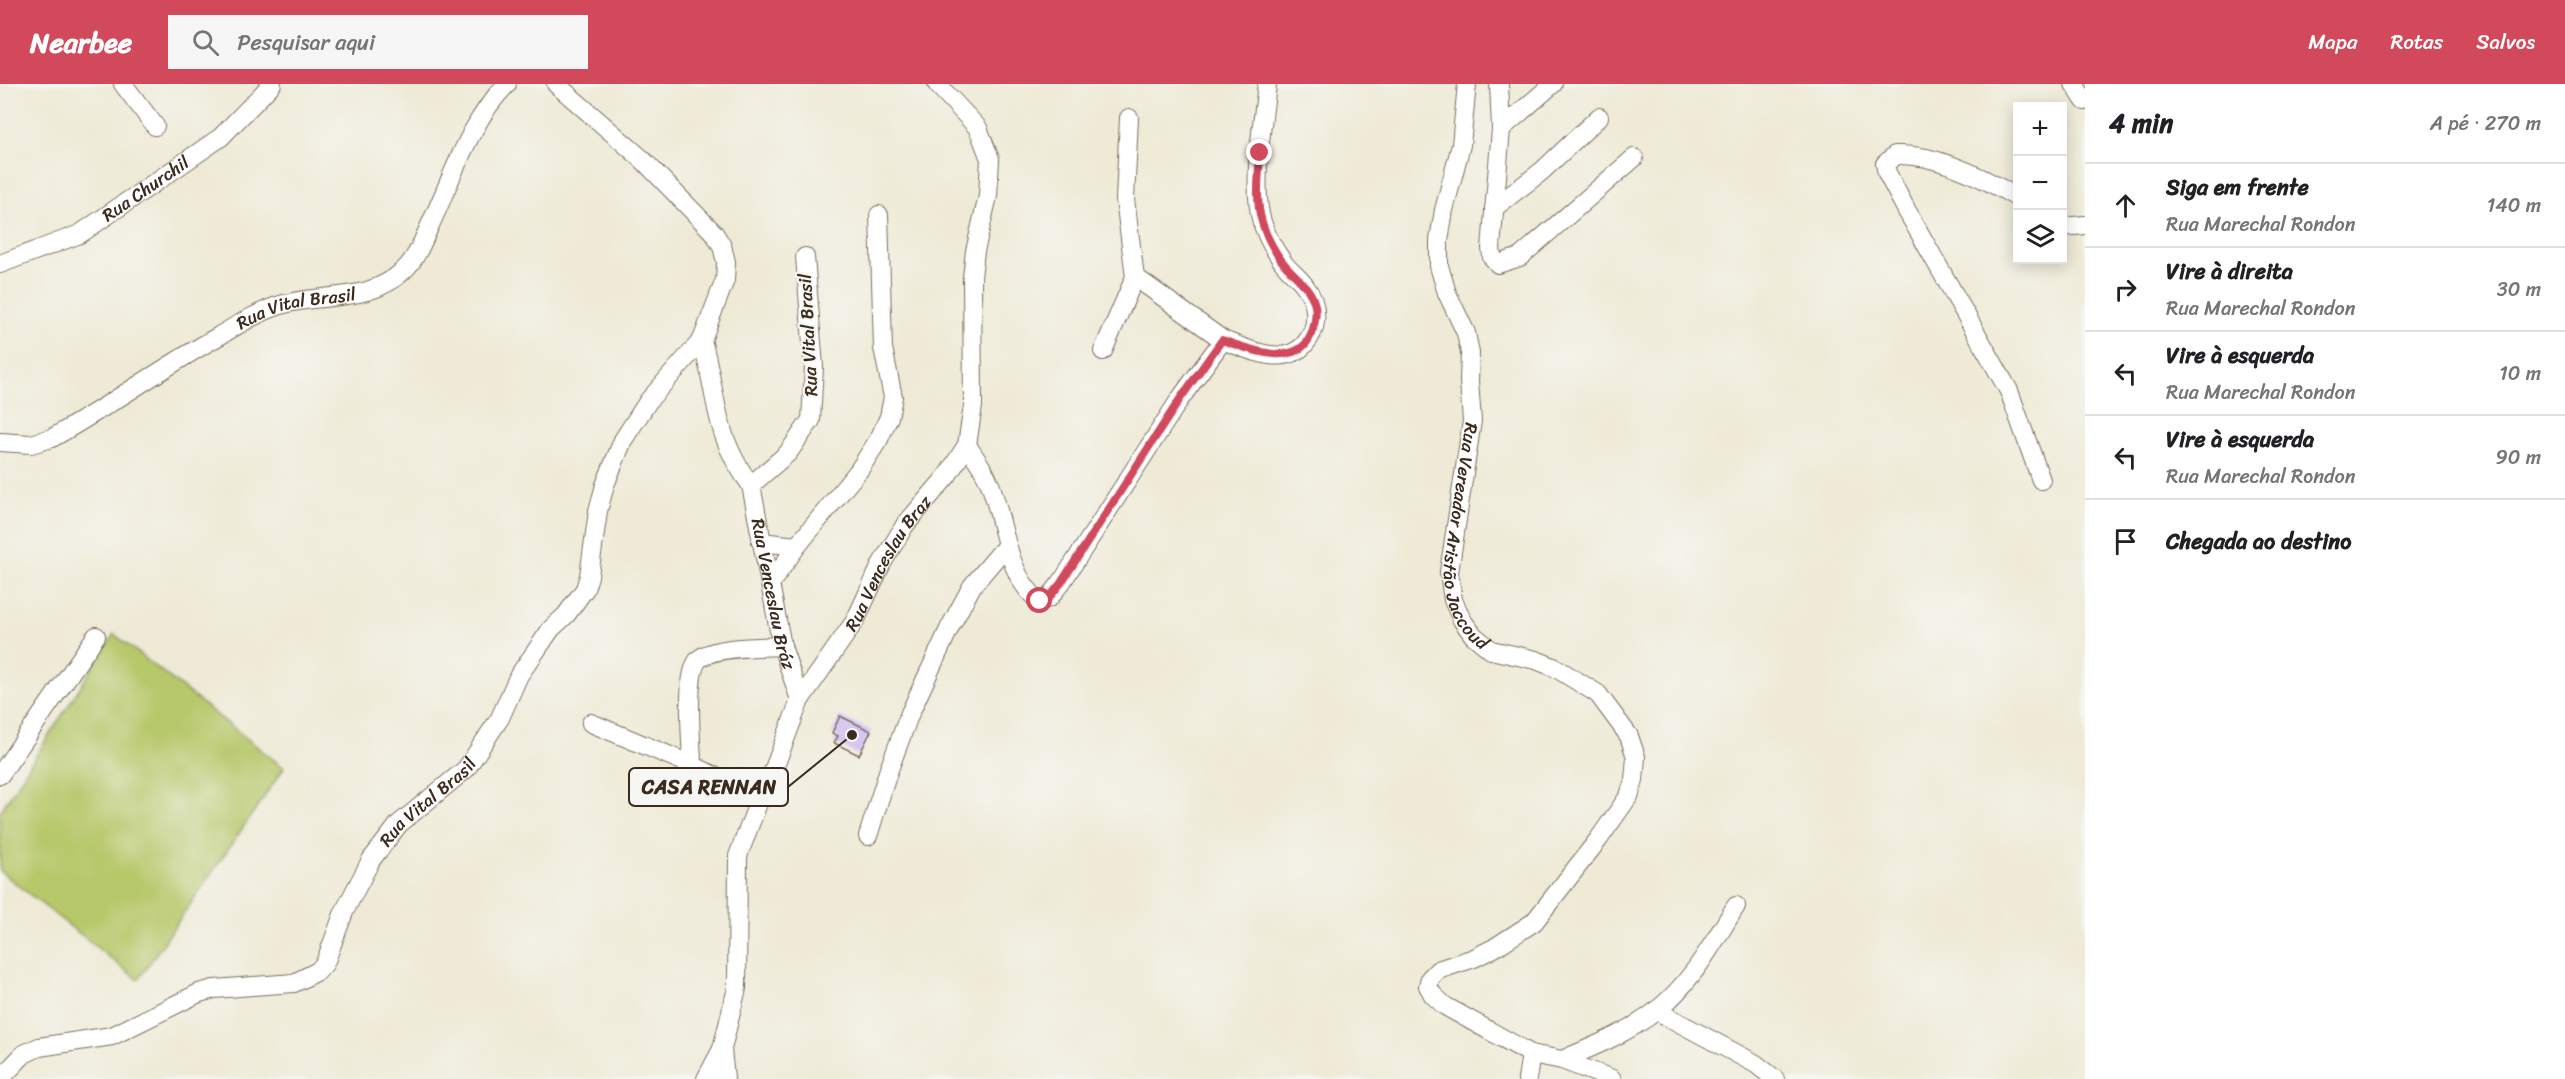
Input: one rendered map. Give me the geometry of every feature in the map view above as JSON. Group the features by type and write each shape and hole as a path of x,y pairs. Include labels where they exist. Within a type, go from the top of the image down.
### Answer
{"street":[{"path":"123,84 155,126"},
{"name":"Rua Churchil","path":"0,264 80,234 221,137 272,84"},
{"name":"Rua Vital Brasil","path":"0,442 31,444 52,438 186,354 284,304 354,295 392,281 407,268 420,246 461,153 496,96 507,84"},
{"name":"Rua Vital Brasil","path":"0,1079 24,1054 39,1047 112,1036 199,993 214,989 294,983 318,971 325,963 344,912 370,860 399,824 466,769 500,718 519,675 551,629 566,615 585,589 589,576 598,511 605,485 623,440 649,400 702,340 725,280 726,262 722,246 714,233 649,165 556,84"},
{"name":"Rua Venceslau Braz","path":"706,1079 722,1049 737,988 738,856 800,700 855,621 882,563 905,525 947,476 967,445 973,406 972,277 975,251 988,196 990,159 978,128 937,84"},
{"path":"1135,277 1222,340 1263,354 1282,355 1299,351 1311,338 1315,322 1315,302 1305,285 1284,264 1262,221 1258,196 1267,84"},
{"name":"Rua Vereador Aristão Jaccoud","path":"1467,84 1461,146 1444,210 1439,240 1439,266 1447,293 1466,333 1470,353 1469,381 1472,421 1449,572 1452,600 1473,635 1491,650 1536,660 1556,668 1599,694 1629,736 1636,757 1634,780 1629,796 1599,840 1534,922 1494,948 1474,958 1438,970 1430,978 1428,986 1433,995 1445,1006 1532,1054"},
{"path":"1499,84 1501,129 1492,257 1498,264 1520,258 1634,158"},
{"path":"1501,129 1553,84"},
{"path":"2074,84 2085,101"},
{"path":"1494,208 1542,171 1599,117"},
{"path":"1103,351 1135,277 1125,199 1129,118"},
{"path":"2013,196 1955,167 1906,154 1894,155 1885,164 1887,173 1907,211 2009,391 2041,480"},
{"path":"770,584 796,546 859,470 879,439 889,417 893,397 883,348 880,317 879,215"},
{"path":"2067,227 2085,225"},
{"name":"Rua Vital Brasil","path":"751,485 788,453 811,420 814,367 805,257"},
{"path":"702,340 722,435 736,466 751,485"},
{"path":"967,445 980,464 993,492 1006,546 1030,595 1040,601 1049,598 1180,399 1222,340"},
{"name":"Rua Venceslau Bráz","path":"751,485 782,646 800,700"},
{"path":"761,542 796,546"},
{"path":"868,836 910,713 950,627 972,586 1006,546"},
{"path":"0,775 96,636"},
{"path":"692,765 691,684 694,666 706,655 718,651 782,646"},
{"path":"591,723 692,765 760,798"},
{"path":"1562,1060 1611,1038 1657,1011 1690,978 1736,906"},
{"path":"1657,1011 1756,1064 1775,1079"},
{"name":"Rua Venceslau Braz","path":"722,1049 725,1079"},
{"path":"1527,1079 1532,1054 1562,1060 1612,1079"}],"green space":[{"path":"114,634 284,768 138,980 0,871 0,812"}],"building":[{"path":"840,716 871,731 859,755 834,743 838,736 832,733"}],"place":[{"name":"CASA RENNAN","path":"852,735"}],"route":[{"path":"1040,601 1049,598 1061,583 1112,501 1222,340 1263,354 1282,355 1299,351 1311,338 1315,322 1315,302 1305,285 1284,264 1262,221 1258,196 1260,153"}]}
